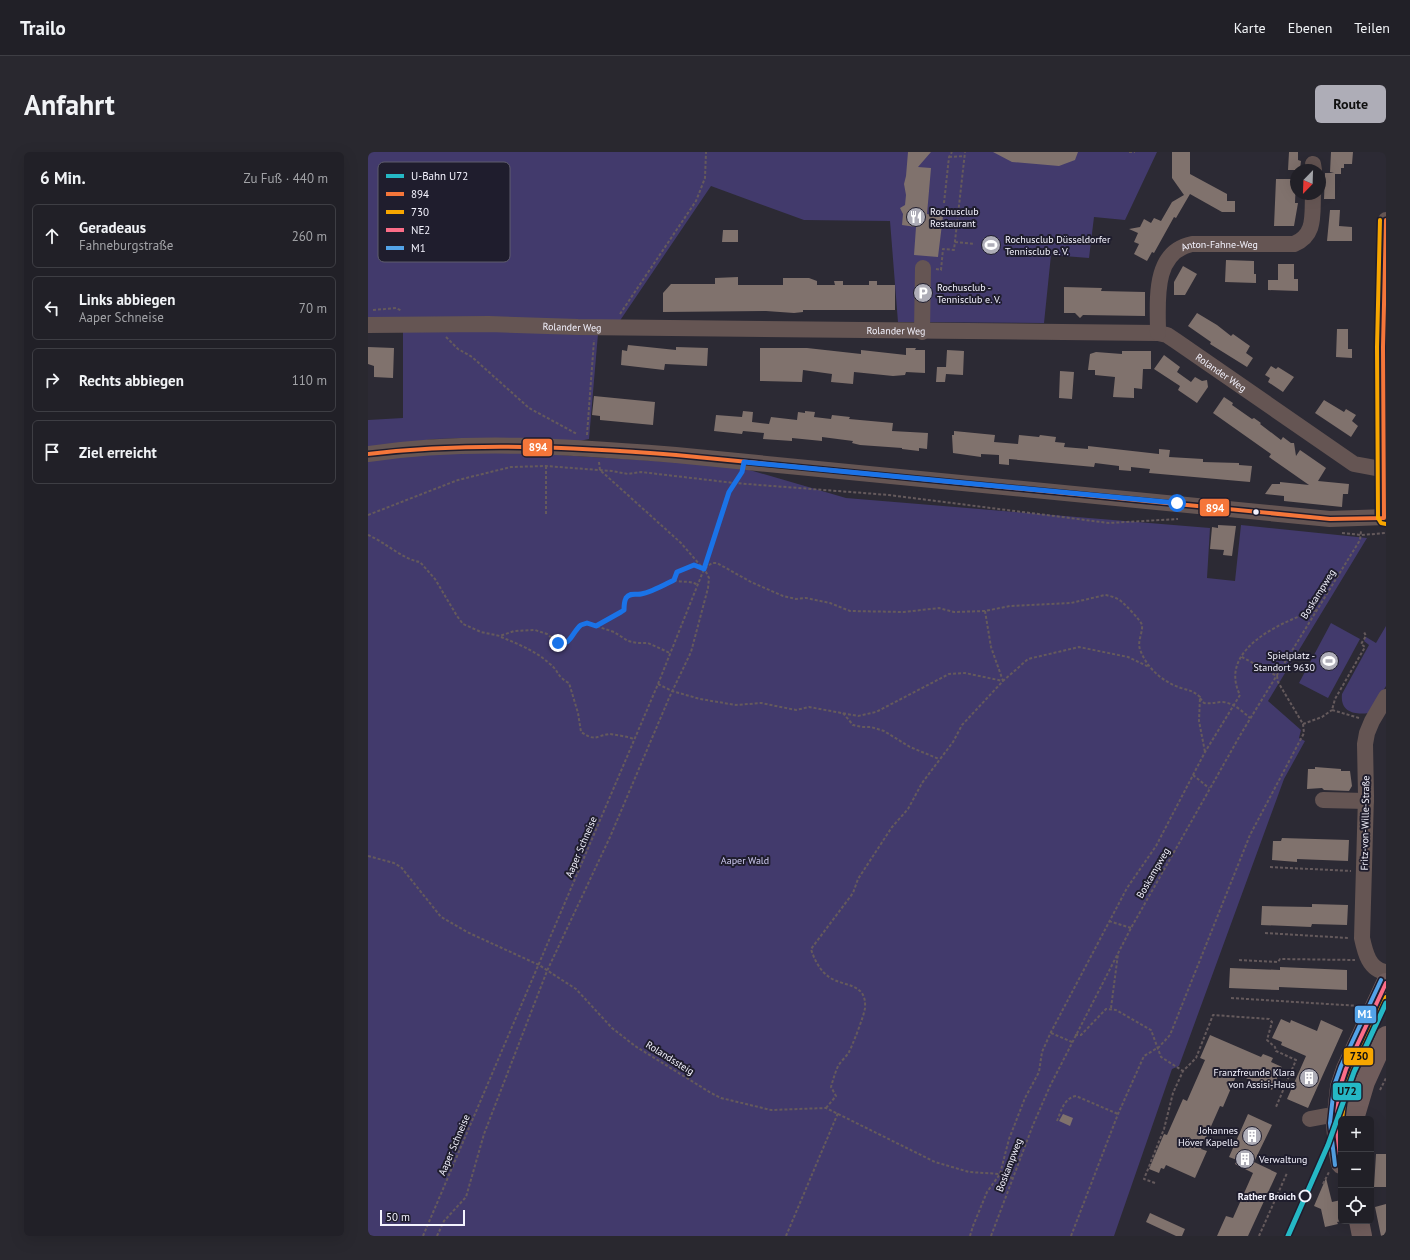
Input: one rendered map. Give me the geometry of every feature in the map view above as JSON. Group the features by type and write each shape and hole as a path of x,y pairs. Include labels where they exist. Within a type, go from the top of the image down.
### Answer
{"main road":[{"path":"1343,1116 1338,1096 1343,1078 1386,983"},
{"path":"1346,1116 1365,1082 1386,1036"},
{"path":"1336,1165 1338,1138"},
{"path":"1360,1224 1362,1236"}],"street":[{"name":"Anton-Fahne-Weg","path":"1158,334 1158,284 1165,266 1174,251 1181,246 1192,244 1286,245 1301,242 1311,229 1313,200"},
{"path":"368,454 463,445 587,445 744,462 1330,519 1385,517 1386,220"},
{"path":"922,332 923,268"},
{"name":"Rolander Weg","path":"368,325 489,324 922,332 1158,334 1167,336 1176,341 1354,464 1385,469"},
{"name":"Fritz-von-Wille-Straße","path":"1364,945 1366,801 1365,744 1372,721 1386,697"},
{"path":"1323,800 1366,801"},
{"path":"1364,945 1386,968"},
{"path":"1364,945 1374,967 1386,972"},
{"path":"1310,1120 1326,1116 1338,1118"}],"path":[{"path":"433,325 452,344 472,357 529,408 587,445 602,327 624,310 696,201 705,178 706,152"},
{"path":"944,204 949,157 952,152"},
{"path":"923,268 941,270 943,249 954,250 965,152"},
{"path":"949,157 965,156"},
{"path":"955,242 975,244"},
{"path":"368,311 396,308 403,311"},
{"name":"Aaper Schneise","path":"423,1236 658,684 704,569 729,492 734,482 742,472 744,462"},
{"path":"368,515 458,480 485,472 511,467 546,466 600,470 628,474 641,472 734,482 889,495 1109,523 1185,518"},
{"path":"546,466 546,514"},
{"path":"437,1236 444,1222 466,1198 484,1134 547,971 610,837 696,638 709,578 704,569 673,534 600,470"},
{"path":"1337,532 1361,535 1386,533"},
{"path":"368,535 378,539 412,560 420,562 435,580 445,599 463,624 481,632 500,636 538,654 552,665 560,679 569,683 578,713 581,732 590,738 597,739 610,734 635,739"},
{"name":"Boskampweg","path":"991,1236 1021,1155 1050,1086 1130,928 1250,718 1318,610 1360,540 1361,535"},
{"path":"704,569 712,563 717,563 751,582 782,596 796,599 806,598 824,602 850,611 904,612 939,608 954,612 985,610 1010,606 1071,603 1105,595 1111,596 1122,602 1142,624 1142,634 1139,644 1140,651 1150,668"},
{"path":"674,580 677,572 694,565 704,569"},
{"path":"596,626 624,610 626,598 629,595 647,592 674,580 679,582 693,582 698,585"},
{"path":"985,610 991,647 1003,681"},
{"path":"1000,1174 1009,1139 1025,1098 1039,1072 1042,1052 1050,1032 1127,888 1156,846 1205,752 1240,695 1236,686 1235,671 1240,656 1250,645 1281,624 1318,610"},
{"path":"500,636 514,631 534,630 547,634 558,643 563,644 567,642 581,625 587,623 614,632 628,641 636,643 648,642 670,652"},
{"path":"1303,724 1322,717 1332,710 1335,699 1365,647 1361,644 1366,636 1364,632"},
{"path":"826,1108 836,1096 831,1087 838,1065 849,1052 863,1016 865,1009 864,998 860,991 852,986 830,978 814,958 811,949 852,893 858,878 892,827 908,809 922,783 953,742 962,725 1003,681 1028,658 1079,647 1128,657 1150,668 1168,682 1195,692 1204,703 1214,704 1223,702 1234,706 1250,718"},
{"path":"1071,1236 1118,1114 1144,1056 1159,1047 1170,1035 1250,834 1304,732 1303,724 1278,682 1277,676 1240,656"},
{"path":"658,684 672,691 700,699 736,705 761,703 796,710 810,707 858,716 868,715 949,674 965,673 1003,681"},
{"path":"1200,697 1199,722 1205,752"},
{"path":"1332,710 1372,721"},
{"path":"843,713 853,724 884,731 910,747 939,759"},
{"path":"1193,775 1210,788"},
{"name":"Rolandssteig","path":"368,856 394,863 401,867 433,909 446,920 539,965 576,989 612,1028 635,1046 711,1093 771,1110 826,1108 935,1162 969,1172 1000,1174 1012,1178"},
{"path":"1270,867 1364,872"},
{"path":"1109,921 1130,928"},
{"path":"1239,960 1278,962 1280,959 1354,961 1364,945 1266,933"},
{"path":"1111,1008 1119,951"},
{"path":"1231,998 1375,1007"},
{"path":"1075,1035 1081,1035 1106,1009 1111,1008 1151,1030 1159,1047 1161,1057 1182,1070"},
{"path":"1155,1183 1144,1179 1164,1129 1182,1070 1196,1058 1213,1015 1269,1019 1272,1022 1267,1040 1275,1047 1276,1051 1296,1060 1276,1107"},
{"path":"1050,1032 1072,1042"},
{"path":"1057,1121 1066,1101 1071,1097 1076,1096 1118,1114"},
{"path":"786,1236 838,1113"},
{"path":"970,1236 987,1192 1000,1174 1021,1155"},
{"path":"1323,1184 1336,1165"},
{"path":"1259,1236 1287,1173"}],"green space":[{"path":"368,152 1157,152 1125,220 1094,217 1089,258 1051,255 1044,323 898,322 890,221 804,220 711,186 617,325 598,334 589,439 575,442 475,438 434,439 368,448 368,420 403,418 403,328 368,328"},
{"name":"Aaper Wald","path":"463,449 736,466 846,498 1210,528 1207,578 1235,581 1241,525 1367,538 1268,701 1301,730 1299,738 1305,741 1284,779 1179,1066 1172,1069 1114,1236 368,1236 368,459"},
{"name":"Spielplatz - Standort 9630","path":"1331,623 1360,639 1328,698 1299,683"},
{"path":"1386,626 1386,686 1369,713 1353,713 1343,705 1342,694 1369,645 1364,641 1366,637 1376,643"}],"building":[{"path":"908,152 931,152 918,167 931,168 927,214 943,216 938,257 914,255 916,227 902,225 903,214 900,208 905,205 906,195 904,184"},
{"path":"993,152 1078,152 1075,160 1059,166 1012,162"},
{"path":"1172,152 1190,152 1190,174 1227,194 1227,201 1235,201 1235,212 1222,212 1190,194 1176,218 1174,217 1154,253 1152,252 1147,261 1134,254 1139,244 1134,242 1138,233 1129,229 1140,227 1144,219 1151,223 1154,218 1161,221 1172,202 1184,195 1172,178"},
{"path":"1289,152 1298,152 1298,160 1301,161 1301,164 1290,164 1290,170 1288,170"},
{"path":"1331,152 1353,152 1352,164 1344,164 1344,168 1341,168 1341,174 1335,174 1335,199 1326,199 1326,173 1334,173 1330,172"},
{"path":"1276,179 1290,179 1290,200 1295,200 1295,203 1298,203 1294,226 1274,226"},
{"path":"1330,210 1340,210 1339,226 1352,227 1352,241 1327,241"},
{"path":"723,230 738,230 738,242 722,242"},
{"path":"1226,260 1254,261 1256,283 1225,282"},
{"path":"1278,264 1294,264 1294,279 1298,279 1298,291 1268,290 1268,280 1278,280"},
{"path":"1183,266 1197,274 1185,295 1174,295 1174,282"},
{"path":"738,277 738,285 783,285 783,278 809,278 817,281 817,285 835,285 834,281 843,281 843,285 869,285 869,281 877,281 877,285 895,285 895,310 803,310 803,312 794,313 766,311 663,312 663,293 671,284 715,284 715,278"},
{"path":"1064,287 1102,288 1101,291 1145,292 1145,316 1083,315 1080,318 1075,313 1064,313"},
{"path":"1197,313 1217,325 1231,336 1233,334 1250,346 1246,353 1253,358 1247,367 1210,344 1211,342 1188,326"},
{"path":"1337,329 1348,329 1348,349 1352,349 1352,358 1336,357"},
{"path":"628,345 676,350 676,347 708,348 707,366 665,364 664,370 621,365 622,350 627,351"},
{"path":"368,347 394,348 393,378 374,377 374,366 368,364"},
{"path":"760,348 807,348 861,354 861,350 906,355 906,348 916,348 915,350 925,350 925,373 906,372 905,375 893,376 854,372 853,384 831,382 832,374 803,370 802,382 760,381"},
{"path":"947,350 964,351 963,375 946,374 945,382 936,382 937,367 946,367"},
{"path":"1122,351 1151,351 1151,369 1143,369 1142,389 1134,388 1134,398 1113,397 1115,377 1095,375 1095,370 1088,370 1090,354 1096,352 1122,354"},
{"path":"1164,355 1180,367 1177,372 1191,382 1195,377 1202,381 1207,380 1208,387 1197,403 1178,390 1180,386 1154,369"},
{"path":"1271,366 1276,369 1278,367 1294,377 1283,392 1268,382 1270,378 1265,375"},
{"path":"1060,371 1074,372 1072,399 1059,398"},
{"path":"594,396 655,402 653,425 600,420 600,416 592,415"},
{"path":"1224,397 1233,403 1232,405 1252,419 1254,418 1261,423 1260,424 1281,440 1283,437 1291,443 1294,443 1296,456 1300,450 1326,468 1318,481 1349,484 1348,494 1343,494 1342,507 1284,501 1284,496 1265,494 1272,484 1280,484 1280,482 1309,485 1269,457 1271,454 1213,413"},
{"path":"1324,400 1344,412 1346,409 1356,415 1352,421 1358,426 1351,437 1315,413"},
{"path":"743,411 753,412 752,422 769,424 771,417 797,420 798,412 805,413 805,411 815,412 814,417 831,419 832,415 850,417 849,419 893,423 892,431 928,433 927,449 919,448 919,451 902,448 860,445 852,443 853,441 822,437 822,441 792,438 792,441 763,439 764,433 743,431 742,434 714,431 716,415 742,417"},
{"path":"954,431 995,435 994,442 1018,444 1019,435 1039,437 1040,435 1056,437 1055,442 1065,443 1064,447 1088,449 1088,446 1159,454 1159,449 1170,450 1169,457 1203,459 1203,462 1239,463 1239,465 1252,466 1250,482 1149,473 1150,469 1131,467 1131,471 1119,470 1119,466 1095,463 1094,467 1009,459 1009,465 999,464 999,455 981,454 981,457 953,453 952,435 954,435"},
{"path":"1218,525 1236,526 1232,556 1223,555 1224,550 1210,549 1212,527 1218,528"},
{"path":"1315,767 1350,771 1352,786 1349,791 1324,790 1322,788 1307,789 1308,769 1315,769"},
{"path":"1282,838 1349,840 1348,861 1297,859 1297,862 1272,860 1273,841 1281,841"},
{"path":"1312,904 1348,905 1347,925 1312,924 1311,927 1261,925 1262,906 1312,907"},
{"path":"1280,967 1347,970 1347,990 1279,987 1279,990 1229,988 1230,968 1280,970"},
{"name":"Franzfreunde Klara von Assisi-Haus","path":"1281,1019 1290,1023 1291,1020 1317,1031 1321,1020 1343,1030 1308,1108 1287,1099 1306,1056 1281,1045 1282,1042 1272,1038"},
{"path":"1210,1035 1261,1057 1263,1054 1273,1058 1271,1062 1282,1067 1272,1090 1237,1074 1223,1107 1220,1106 1201,1149 1207,1151 1195,1178 1166,1165 1164,1169 1161,1168 1159,1173 1149,1169 1164,1134 1167,1135 1183,1099 1187,1101 1205,1060 1200,1058"},
{"path":"1063,1114 1073,1118 1070,1126 1059,1121"},
{"path":"1248,1114 1272,1125 1254,1162 1277,1173 1248,1236 1217,1236 1226,1216 1233,1218 1253,1173 1235,1164 1237,1160 1229,1157"},
{"path":"1376,1154 1386,1154 1386,1187 1374,1187"},
{"path":"1326,1178 1332,1202 1338,1201 1338,1224 1325,1227 1321,1209 1314,1206"},
{"path":"1386,1204 1386,1236 1381,1236 1375,1207"},
{"path":"1150,1213 1185,1229 1182,1236 1176,1236 1146,1222"}],"metro line":[{"name":"U72","path":"1288,1236 1328,1145 1354,1072 1386,1003"}],"transit line":[{"name":"730","path":"1380,220 1377,347 1378,518 1381,523 1386,524"},
{"name":"894","path":"1384,518 1383,347 1386,220"},
{"name":"894","path":"368,454 407,450 484,447 560,448 637,452 1330,519 1384,518"},
{"name":"M1","path":"1335,1165 1330,1123 1334,1086 1341,1066 1381,980"},
{"name":"NE2","path":"1340,1152 1336,1123 1340,1087 1346,1069 1386,983"},
{"name":"730","path":"1342,1116 1346,1088 1352,1071 1386,997"}],"place":[{"name":"Rochusclub Restaurant","path":"916,217"},
{"name":"Rochusclub Düsseldorfer Tennisclub e. V.","path":"991,245"},
{"name":"Rochusclub - Tennisclub e. V.","path":"923,293"},
{"name":"Spielplatz - Standort 9630","path":"1329,661"},
{"name":"Franzfreunde Klara von Assisi-Haus","path":"1309,1078"},
{"name":"Johannes Höver Kapelle","path":"1252,1136"},
{"name":"Verwaltung","path":"1245,1159"},
{"name":"Rather Broich","path":"1305,1196"}],"route":[{"path":"558,643 563,644 567,642 581,625 587,623 596,626 624,610 626,598 629,595 634,593 640,594 657,587 661,587 674,580 677,572 694,565 704,569 729,492 734,482 742,472 744,462 1177,503"}]}
